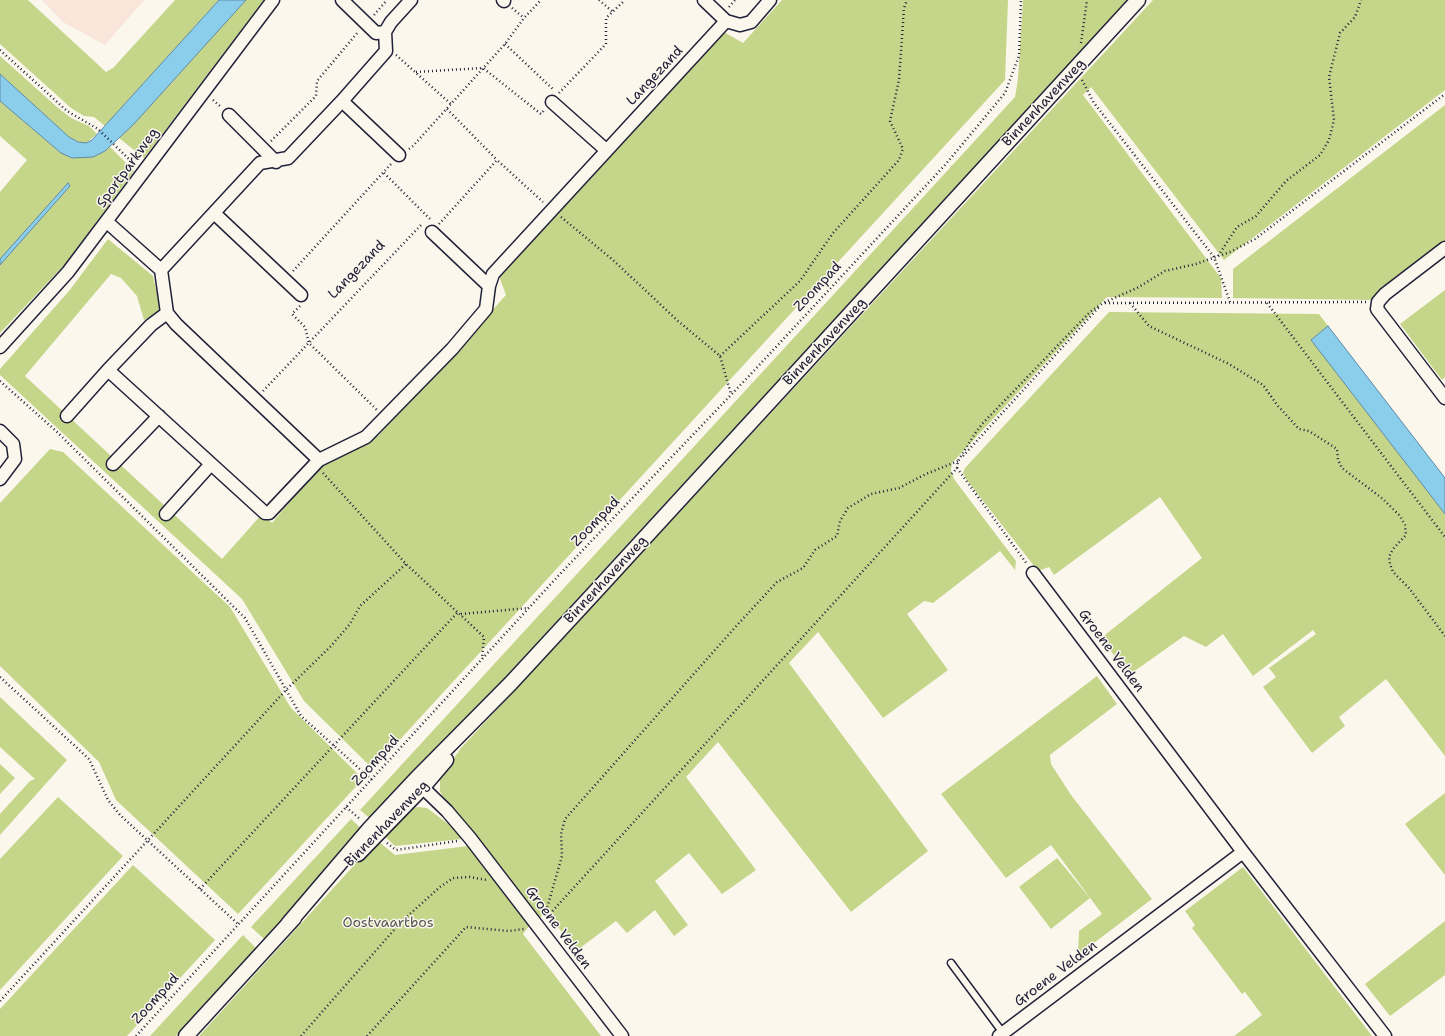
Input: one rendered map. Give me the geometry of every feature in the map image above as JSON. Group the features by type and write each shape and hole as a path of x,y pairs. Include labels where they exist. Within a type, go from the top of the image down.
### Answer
{"street":[{"name":"Sportparkweg","path":"0,347 68,272 273,0"},
{"path":"342,0 376,32 385,32"},
{"path":"161,270 260,163 276,162 288,158 342,101 386,51 385,32 390,22 411,0"},
{"path":"704,0 726,22 740,25 751,22 770,0"},
{"name":"Binnenhavenweg","path":"186,1036 1138,0"},
{"name":"Langezand","path":"108,370 265,513 269,513 316,462 366,437 452,349 486,309 489,286 493,274 606,150 726,22"},
{"path":"555,98 606,150"},
{"path":"342,101 399,155"},
{"path":"229,115 276,162"},
{"path":"214,213 301,295"},
{"path":"107,222 161,270 167,313 176,324 255,398 316,462"},
{"path":"432,232 489,286"},
{"path":"1445,248 1385,294 1378,302 1377,309 1445,398"},
{"path":"67,416 151,325 167,313"},
{"path":"113,464 159,416"},
{"path":"0,431 13,444 15,459 0,479"},
{"path":"166,514 211,464"},
{"name":"Groene Velden","path":"1033,573 1243,852 1385,1036"},
{"name":"Groene Velden","path":"419,783 470,838 622,1036"},
{"name":"Groene Velden","path":"1003,1035 1243,852"}],"lane":[{"path":"951,963 1003,1035"}],"path":[{"path":"264,149 316,96 316,81 387,0"},
{"path":"285,280 399,155 413,146 484,68 505,44 524,18 541,0"},
{"path":"599,0 613,12"},
{"path":"416,72 484,68 541,114 606,44 606,18 624,0"},
{"path":"720,356 800,281 834,233 899,160 903,150 890,121 899,80 904,8 907,0"},
{"name":"Zoompad","path":"136,1036 530,608 945,166 1005,93 1019,56 1021,0"},
{"path":"1087,0 1076,68 1094,103 1216,257 1230,302"},
{"path":"1216,257 1237,227 1256,216 1286,181 1320,155 1329,140 1334,120 1329,77 1340,33 1355,17 1361,0"},
{"path":"505,44 555,98"},
{"path":"0,50 67,111 98,128 143,172"},
{"path":"386,51 396,55 451,104"},
{"path":"204,91 229,115"},
{"path":"1378,302 1103,303 958,461 899,488 871,494 848,508 840,521 837,536 815,550 803,568 777,582 653,718 565,819 561,834 560,864 544,921 956,468 958,461 983,423 1090,312 1103,303 1137,288 1165,271 1216,257 1255,240 1445,94"},
{"path":"446,109 552,210 613,260 678,321 720,356 731,394"},
{"path":"432,232 498,160"},
{"path":"384,173 431,220 432,232"},
{"name":"Langezand","path":"255,398 428,217"},
{"name":"Langezand","path":"301,295 308,298 292,314 305,327 309,343 385,417"},
{"path":"1130,303 1149,326 1229,364 1263,385 1278,406 1299,429 1308,431 1337,449 1338,460 1342,468 1383,499 1400,516 1405,526 1406,535 1389,557 1390,564 1393,572 1409,588 1445,636"},
{"path":"1267,303 1445,537"},
{"path":"0,381 55,430 245,618 301,716 372,780"},
{"path":"316,462 406,564 484,637 482,660"},
{"path":"956,468 1033,573"},
{"path":"0,1001 286,690 331,646 350,624 360,606 406,564"},
{"path":"200,889 460,613 530,608"},
{"path":"0,677 89,759 108,800 120,815 238,924"},
{"path":"346,807 396,850 470,838"},
{"path":"300,1036 401,922 440,887 453,878 470,877 505,884"},
{"path":"367,1036 466,927 509,931 538,927"}],"shaded area":[{"path":"42,0 144,0 105,45 63,22"}],"green space":[{"path":"0,0 28,0 106,72 113,68 175,0 219,0 105,126 94,117 84,116 71,108 0,44"},
{"path":"246,0 264,0 144,158 119,138"},
{"path":"782,0 1008,0 1005,80 373,769 304,701 242,599 0,375 0,369 69,291 108,239 153,276 161,311 144,320 137,296 121,278 111,274 25,376 222,559 262,514 272,523 326,458 378,436 506,295 499,276 724,32 743,43"},
{"path":"1023,0 1128,0 373,821 360,810 1015,97 1018,79"},
{"path":"1153,0 1445,0 1445,90 1224,260 1091,87 1083,95 1221,278 1222,298 1107,297 952,463 951,471 954,479 1016,561 1015,570 1000,551 933,603 924,601 907,614 948,670 883,718 818,632 789,663 928,851 851,912 718,742 686,777 756,870 722,894 689,853 655,881 688,925 674,936 655,910 627,933 616,921 576,951 546,911 539,919 459,815 446,803 440,791 440,778 461,748"},
{"path":"0,56 57,107 71,118 89,126 97,134 86,143 78,142 69,137 0,74"},
{"path":"0,101 61,153 105,151 110,147 134,171 66,263 0,333 0,192 27,160 0,136"},
{"path":"1445,105 1445,242 1373,300 1233,298 1233,269"},
{"path":"1445,290 1445,377 1442,380 1400,324"},
{"path":"1109,312 1319,314 1328,326 1312,340 1445,514 1445,756 1386,679 1339,717 1345,726 1312,753 1263,687 1276,677 1269,668 1316,634 1313,630 1253,676 1223,634 1206,647 1184,636 1129,675 1101,638 1202,558 1160,497 1054,575 1049,567 1038,571 966,479 963,473 965,468"},
{"path":"50,449 63,452 230,607 291,708 363,779 238,914 116,800 99,762 0,666 0,503"},
{"path":"1097,676 1117,704 1050,755 1051,764 1071,795 1152,899 1078,955 1079,931 1102,914 1051,845 1006,878 941,794"},
{"path":"0,697 67,760 0,835 0,814 30,781 35,779 0,747"},
{"path":"0,764 15,778 0,794"},
{"path":"1445,793 1445,875 1405,824"},
{"path":"58,797 123,856 0,990 0,859"},
{"path":"418,807 427,808 451,826 462,839 395,846 383,835 409,809"},
{"path":"351,819 364,831 264,939 251,927"},
{"name":"Oostvaartbos","path":"377,840 395,855 468,846 529,926 523,934 601,1036 199,1036"},
{"path":"1057,858 1090,898 1051,929 1019,887"},
{"path":"133,865 215,940 127,1036 0,1036 0,1009"},
{"path":"1243,867 1372,1036 1234,1036 1262,1015 1245,992 1242,994 1192,928 1195,925 1185,911"},
{"path":"1445,921 1445,975 1390,1016 1365,984"},
{"path":"243,935 256,948 176,1036 150,1036"}],"water":[{"path":"219,0 246,0 133,125 105,151 93,157 72,158 61,153 0,101 0,74 69,137 78,142 86,143 92,140"},
{"path":"68,183 70,186 0,265 0,259"},
{"path":"1328,326 1445,478 1445,514 1311,340"}]}
